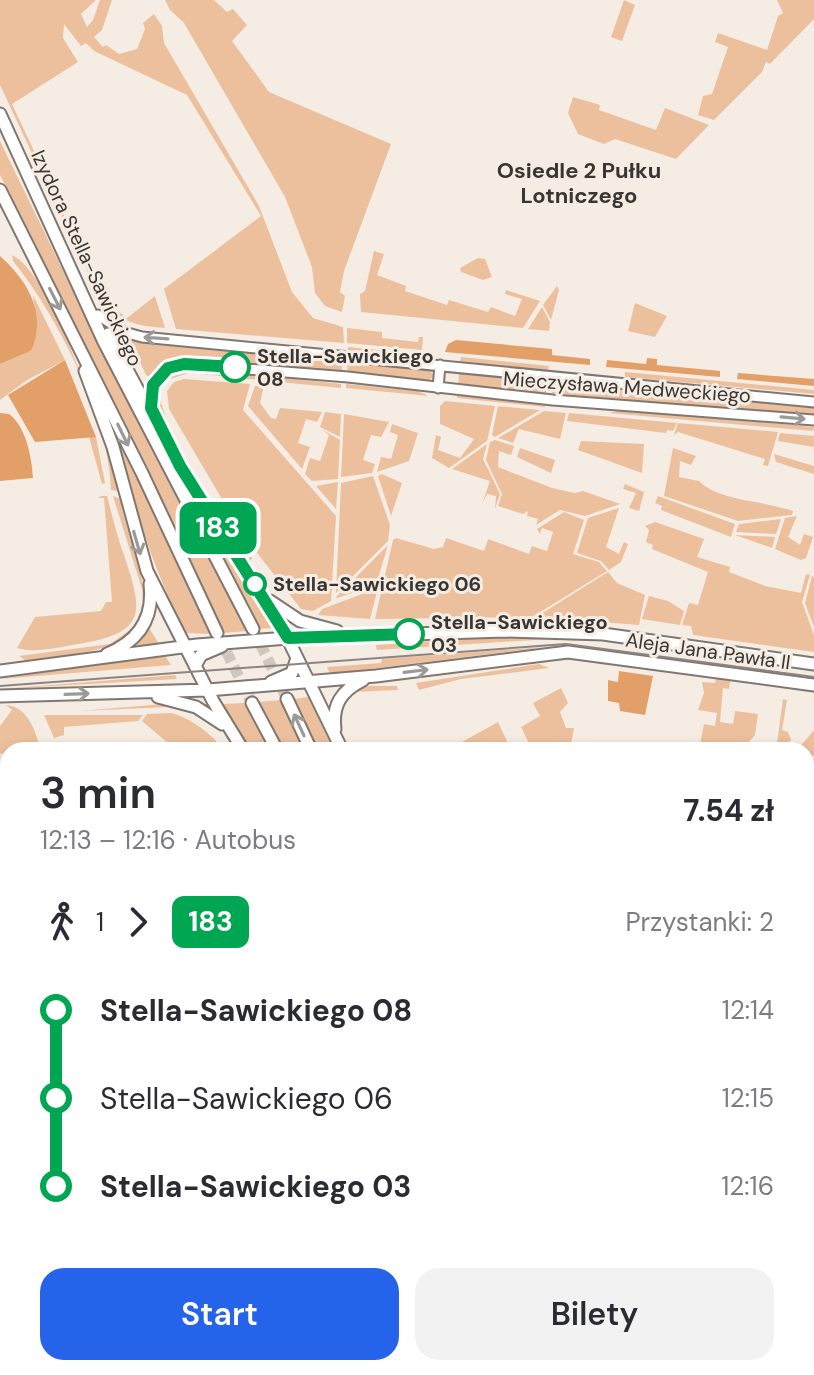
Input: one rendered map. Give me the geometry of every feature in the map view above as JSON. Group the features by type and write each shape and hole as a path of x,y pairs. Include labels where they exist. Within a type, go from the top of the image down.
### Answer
{"main road":[{"name":"Izydora Stella-Sawickiego","path":"0,114 160,454 253,629"},
{"path":"0,190 142,473 217,633"},
{"path":"87,304 98,315 206,510 288,638 339,742"},
{"path":"75,341 113,447 147,571 151,600 144,626 129,642 95,658"},
{"path":"147,571 238,742"},
{"path":"257,587 278,608 300,621 362,635"},
{"name":"Aleja Jana Pawła II","path":"0,671 184,646 288,638 573,631 814,664"},
{"name":"Aleja Jana Pawła II","path":"195,666 203,654 233,642"},
{"name":"Aleja Jana Pawła II","path":"0,696 262,686 376,676 568,652 814,685"},
{"name":"Aleja Jana Pawła II","path":"262,686 292,673 297,658"},
{"path":"337,738 334,718 338,700 348,689 376,676"},
{"path":"121,693 189,704 230,731"},
{"path":"287,699 307,742"},
{"path":"252,703 273,742"}],"street":[{"name":"Mieczysława Medweckiego","path":"98,315 124,332 142,337 814,402"},
{"name":"Mieczysława Medweckiego","path":"153,419 151,397 155,380 164,371 179,365 814,420"},
{"path":"438,388 440,365"}],"shaded area":[{"path":"0,0 96,0 81,14 87,27 100,0 112,0 102,30 94,37 103,47 106,45 119,54 137,49 145,29 143,23 154,14 162,26 164,43 259,206 292,292 313,318 343,327 344,343 176,329 164,289 261,216 187,95 94,51 86,43 81,46 64,24 63,38 78,62 12,104 104,300 127,318 155,296 165,328 126,320 111,310 98,294 0,85"},
{"path":"165,0 214,0 227,12 233,9 247,25 232,41 269,92 391,144 344,271 340,292 345,296 342,312 325,306 315,293 312,267 285,197 184,23 170,10"},
{"path":"624,0 635,5 622,41 611,37"},
{"path":"777,0 814,0 814,19 770,64 766,62 762,72 714,120 698,115 703,96 712,94 728,47 715,42 718,33 767,50 778,16 783,13"},
{"path":"573,97 600,105 599,110 656,130 665,108 709,125 676,159 615,139 604,144 578,134 568,113"},
{"path":"0,141 110,367 247,631 222,633 154,485 0,175"},
{"path":"374,251 384,254 377,275 406,286 405,291 447,305 449,300 488,312 491,307 515,316 522,299 505,294 506,290 540,301 523,328 361,312 360,294 365,291"},
{"path":"12,255 28,268 44,293 61,325 85,387 63,338"},
{"path":"0,256 26,287 36,311 37,324 31,351 0,364"},
{"path":"478,258 485,259 492,277 483,280 461,272 460,268"},
{"path":"557,286 559,290 551,320 543,305"},
{"path":"33,295 65,360 27,380 0,400 0,364 31,351 37,330"},
{"path":"635,303 667,316 655,337 628,331"},
{"path":"542,307 550,322 549,331 528,329"},
{"path":"347,328 382,332 382,338 418,342 419,337 423,337 422,350 347,343"},
{"path":"128,337 182,346 342,361 342,374 187,360 168,364 152,378 146,375"},
{"path":"456,340 552,349 552,355 590,359 590,365 445,352 448,344"},
{"path":"348,347 429,355 422,358 348,351"},
{"path":"461,357 549,366 548,370 460,362"},
{"path":"647,358 657,359 657,365 720,371 720,377 606,367 607,360 646,364"},
{"path":"65,360 96,437 35,442 8,395"},
{"path":"347,361 429,369 434,376 427,382 348,375"},
{"path":"189,368 341,384 341,388 189,373 160,382 171,372"},
{"path":"459,372 547,380 546,393 458,385"},
{"path":"625,372 814,390 814,394 625,377"},
{"path":"738,373 814,379 814,386 737,379"},
{"path":"184,379 250,384 243,410 336,516 331,601 313,611 301,609 243,535 169,409 167,391 174,382"},
{"path":"553,380 814,404 814,417 552,393"},
{"path":"346,384 418,391 429,396 346,388"},
{"path":"264,385 260,403 271,418 276,419 280,408 322,412 317,422 306,419 298,443 310,447 302,469 248,406 255,386"},
{"path":"155,392 160,393 163,410 183,453 252,558 250,561 192,480 166,431"},
{"path":"457,394 546,403 545,407 457,398"},
{"path":"445,401 495,406 487,441 449,468 432,458 436,435 441,437 438,450 460,458 474,439 440,424 440,406"},
{"path":"498,406 540,410 495,437 492,435"},
{"path":"623,410 814,427 813,431 609,413"},
{"path":"544,411 566,413 560,439 519,429 513,443 498,438"},
{"path":"325,412 341,414 340,437 320,427"},
{"path":"0,413 9,414 20,426 29,452 33,478 0,481"},
{"path":"569,413 677,423 673,431 667,430 666,433 567,421"},
{"path":"344,414 389,422 381,437 371,435 363,460 375,464 372,473 341,477"},
{"path":"678,423 778,432 768,466 763,465 765,459 678,432 674,435"},
{"path":"392,424 418,433 409,461 377,472 381,457 391,459 398,435 390,432"},
{"path":"321,429 340,440 338,479 312,481 305,474 310,458 320,461 329,435"},
{"path":"116,433 210,634 186,633 173,607 145,535"},
{"path":"780,433 814,436 814,447 778,441"},
{"path":"102,434 119,491 111,490"},
{"path":"89,437 96,437 105,483 102,484"},
{"path":"495,440 514,446 511,455 499,451 498,467 552,488 575,493 583,491 620,504 585,516 560,510 536,525 538,519 527,516 528,511 523,514 498,506 502,494 486,460 490,442"},
{"path":"581,441 644,444 642,473 578,450"},
{"path":"487,444 483,459 500,494 495,509 496,496 487,494 482,504 490,481 452,469"},
{"path":"520,448 555,460 551,473 517,457"},
{"path":"673,448 696,456 691,465 680,461 679,477 699,481 718,493 793,511 792,515 738,521 664,496"},
{"path":"774,454 814,466 814,474 776,462"},
{"path":"382,474 402,483 391,516 378,476"},
{"path":"373,476 390,525 388,541 336,593 341,483"},
{"path":"182,481 273,628 258,629"},
{"path":"338,482 336,509 316,486"},
{"path":"625,484 644,492 639,511 629,508 636,493 623,489"},
{"path":"107,496 134,589 135,614 130,624 120,632 84,643 41,650 17,648 35,617 101,611 106,602 112,602 104,498 98,498"},
{"path":"113,496 120,499 140,573 145,601 144,614 142,589"},
{"path":"658,496 735,524 731,537 661,510 662,506 655,503"},
{"path":"619,508 606,547 619,554 624,542 628,544 621,562 609,570 601,561 577,553 588,518"},
{"path":"564,512 584,520 573,554 599,562 607,571 532,617 375,619 393,540 396,538 434,549 443,547 446,538 484,551 488,539 529,554 532,546 547,551 553,532 542,528 540,534 537,529"},
{"path":"797,516 788,537 800,545 804,534 813,537 806,558 801,560 775,549 785,518"},
{"path":"781,519 776,534 736,532 739,524"},
{"path":"655,522 704,539 697,557 730,567 729,572 765,586 801,593 806,574 810,575 802,602 814,635 814,652 693,635 691,626 682,625 689,603 698,605 708,572 652,549 653,545 646,542 649,530 645,526"},
{"path":"735,535 775,537 772,548"},
{"path":"388,545 376,585 337,598 336,597"},
{"path":"608,572 617,583 645,595 639,625 536,617"},
{"path":"814,577 814,627 805,603"},
{"path":"378,588 370,619 318,615 322,609"},
{"path":"649,596 668,601 684,611 680,625 642,619"},
{"path":"454,622 569,624 646,632 570,626 427,625"},
{"path":"140,623 116,642 88,652 26,661 19,656 110,644"},
{"path":"148,626 159,644 127,649"},
{"path":"511,636 574,638 377,650 376,645"},
{"path":"588,638 594,638 814,670"},
{"path":"545,647 330,674 327,667 381,663 382,659"},
{"path":"164,654 171,665 0,679"},
{"path":"539,664 549,668 461,679 419,690 416,683"},
{"path":"619,671 653,676 645,715 620,711 619,703 608,701 608,680 618,682"},
{"path":"175,675 177,679 0,689"},
{"path":"716,679 730,681 729,689 723,688 720,722 733,724 735,711 758,714 755,735 749,742 701,742 704,724 715,726 717,713 698,710 704,693 702,682 715,683"},
{"path":"366,686 397,686 398,690 350,692"},
{"path":"561,688 568,703 560,712 566,728 574,728 571,742 528,742 521,727 540,716 533,703"},
{"path":"308,697 330,742 313,742 294,699"},
{"path":"783,699 787,700 782,730 788,732 791,740 777,742"},
{"path":"282,700 301,742 280,742 257,702"},
{"path":"244,703 266,742 244,742 222,704"},
{"path":"164,704 190,709 186,712 169,707 79,711"},
{"path":"6,705 23,713 31,723 37,742 0,742 0,726 12,710"},
{"path":"171,713 186,718 216,742 167,742 142,721 147,714"},
{"path":"44,715 143,715 138,721 64,727 64,735 54,738"},
{"path":"498,722 507,742 462,742"},
{"path":"814,730 814,742 804,742"}],"tunnel":[{"path":"253,629 287,699"},
{"path":"219,637 252,703"}],"tram line":[{"path":"0,686 566,644 814,677"}],"bus line":[{"name":"183","path":"235,367 184,364 168,368 153,385 153,419 206,510 288,638 409,634"}],"place":[{"name":"Stella-Sawickiego 08","path":"235,367"},
{"name":"Stella-Sawickiego 06","path":"255,584"},
{"name":"Stella-Sawickiego 03","path":"409,634"}],"district":[{"name":"Osiedle 2 Pułku Lotniczego","path":"579,182"}]}
